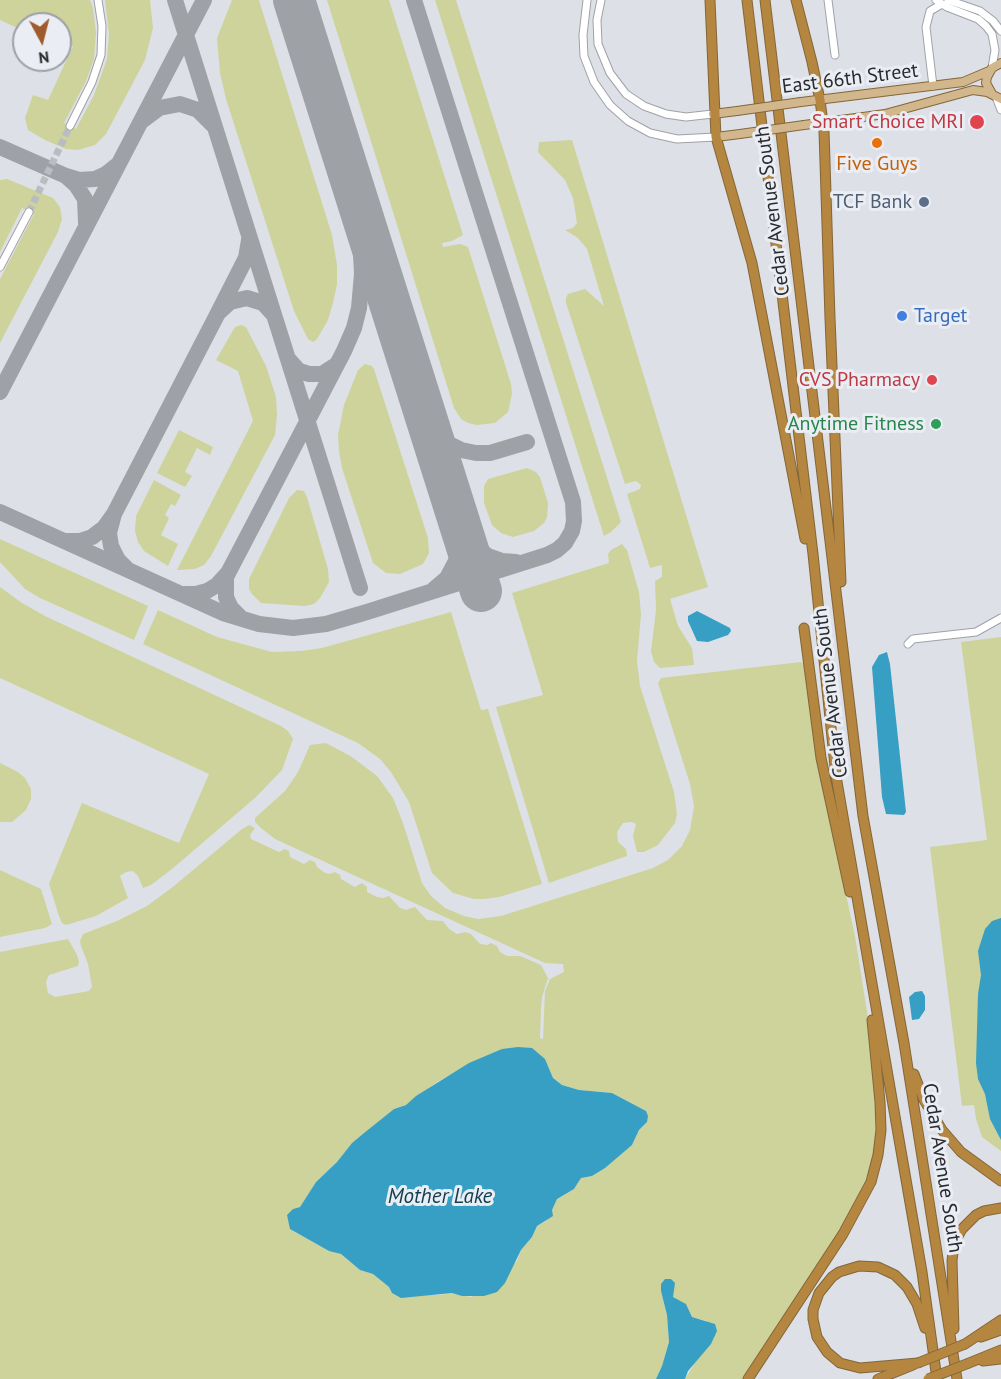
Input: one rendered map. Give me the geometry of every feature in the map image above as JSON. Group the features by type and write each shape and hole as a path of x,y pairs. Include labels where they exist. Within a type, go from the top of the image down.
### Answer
{"highway":[{"path":"710,0 713,114 716,137 752,263 794,475 822,651"},
{"name":"Cedar Avenue South","path":"747,0 836,776 922,1272 937,1379"},
{"name":"Cedar Avenue South","path":"765,0 863,816 904,1043 957,1379"},
{"path":"796,0 820,100 823,123 844,650"},
{"path":"804,628 821,758 846,879 860,922"},
{"path":"748,1379 852,1219 865,1195 875,1168 880,1142 881,1115 868,967"},
{"path":"904,1043 924,1100 942,1130 961,1152 1001,1181"},
{"path":"952,1345 955,1326 952,1261 954,1243 962,1229 976,1215 1001,1208"},
{"path":"918,1363 860,1368 848,1366 833,1358 817,1337 813,1319 815,1301 824,1285 832,1277 849,1268 868,1265 886,1270 901,1280 912,1295 933,1351"},
{"path":"965,1344 1001,1320"},
{"path":"878,1379 1001,1329"},
{"path":"928,1379 1001,1350"},
{"path":"969,1363 1001,1359"}],"main road":[{"name":"East 66th Street","path":"713,114 969,81 1001,63"},
{"path":"990,69 986,83 996,97"},
{"name":"East 66th Street","path":"716,137 885,114 973,90 996,97"}],"street":[{"path":"70,126 92,82 101,55 102,26 98,0"},
{"name":"East 66th Street","path":"587,0 583,26 584,56 594,82 610,105 628,122 650,133 677,139 716,137"},
{"path":"601,0 597,20 598,44 610,73 626,94 644,106 666,114 686,117 713,114"},
{"path":"828,0 835,56"},
{"path":"942,2 980,11 993,21 1001,32"},
{"path":"942,2 969,14 986,26 992,34 995,50 990,69"},
{"path":"933,86 926,27 930,11 942,2"},
{"path":"996,97 1001,110"},
{"path":"0,267 29,212"},
{"path":"908,644 913,639 976,632 1001,618"}],"green space":[{"path":"0,0 90,0 96,33 94,59 86,81 64,123 76,129 94,95 107,59 109,34 105,0 150,0 153,28 145,60 106,134 95,145 78,150 66,149 28,130 25,118 33,95 48,100 61,72 72,72 72,12 12,12 12,26 0,20"},
{"path":"232,0 259,0 332,235 337,265 337,284 328,320 313,342 308,339 294,311 226,99 220,73 217,38"},
{"path":"327,0 389,0 463,235 442,243 443,247 460,244 468,247 511,384 512,394 508,412 495,423 477,425 468,423 461,419 454,408"},
{"path":"435,0 456,0 621,522 604,536"},
{"path":"572,140 708,587 670,599 678,626 692,648 694,665 660,668 654,662 651,651 656,610 655,581 662,577 662,565 650,568 627,494 640,489 641,485 636,481 625,484 566,303 568,294 585,289 604,306 587,249 578,238 565,230 573,228 577,223 573,198 565,180 538,152 539,142"},
{"path":"7,179 53,198 60,207 62,219 58,232 0,343 0,279 34,214 22,208 0,252 0,180"},
{"path":"241,325 246,327 266,366 276,397 275,435 211,556 204,565 195,569 177,570 253,421 238,371 216,360 235,327"},
{"path":"365,364 374,369 428,538 429,553 423,564 400,574 386,573 373,563 342,468 339,451 338,435 344,405 358,370"},
{"path":"179,430 213,447 210,455 197,448 185,472 192,476 185,487 157,473"},
{"path":"527,468 536,472 540,477 548,503 547,517 544,523 534,531 513,537 501,533 492,525 484,503 484,486 488,479"},
{"path":"154,480 181,495 175,506 171,504 165,515 169,518 161,535 178,544 168,566 144,551 135,531 136,516"},
{"path":"297,490 304,491 307,497 328,569 329,582 314,604 305,606 261,603 249,589 249,579 289,498"},
{"path":"0,539 148,606 134,640 25,589 0,562"},
{"path":"622,544 627,550 639,592 641,614 637,661 640,686 674,792 677,814 675,823 658,845 644,852 637,852 633,836 636,824 623,823 617,832 618,842 626,849 627,856 549,883 496,707 543,695 512,593 609,563 608,554"},
{"path":"0,587 45,616 281,726 293,739 282,770 256,797 172,869 151,885 143,888 133,871 126,872 120,876 128,898 96,916 66,925 62,923 59,916 49,884 82,803 179,843 209,774 0,678"},
{"path":"158,610 217,637 272,652 322,648 451,612 481,710 488,709 542,884 499,897 484,899 474,899 453,893 432,873 409,802 391,772 380,759 358,743 143,644"},
{"path":"1001,637 1001,1151 982,1137 974,1105 962,1106 930,847 987,840 961,642"},
{"path":"801,662 804,664 855,936 874,1056 879,1115 873,1164 853,1215 745,1379 685,1379 693,1366 707,1321 692,1317 686,1304 661,1291 667,1315 669,1342 656,1379 0,1379 0,952 68,939 77,955 78,966 49,975 46,982 48,993 55,997 89,991 92,987 88,964 80,941 83,934 147,906 249,825 255,828 250,835 251,839 279,852 285,849 289,851 290,857 304,864 310,860 315,862 317,867 325,873 335,872 340,875 341,879 355,887 362,883 367,887 367,892 377,897 389,896 400,908 406,910 415,907 427,920 443,921 457,934 465,932 471,934 480,944 491,943 507,956 520,956 541,965 548,978 541,1008 540,1038 543,1039 545,991 550,979 564,972 563,964 545,963 275,839 255,822 255,818 285,791 298,772 310,745 326,743 352,757 377,776 393,798 422,883 431,896 445,908 464,916 478,919 501,916 653,868 668,860 682,846 690,830 694,806 690,784 658,683 661,678","holes":["485,1056 545,1059 553,1078 562,1085 579,1090 612,1093 646,1111 647,1122 639,1130 632,1145 592,1176 581,1178 574,1189 557,1199 546,1221 537,1226 532,1237 521,1250 517,1261 471,1297 452,1293 439,1295 392,1293 389,1287 373,1274 360,1270 341,1254 329,1251 290,1229 293,1209 300,1207 316,1182 337,1162 352,1143 394,1109 406,1105 437,1082"]},
{"path":"0,763 18,772 25,778 31,789 31,799 26,810 12,822 0,822"},
{"path":"0,870 41,889 52,924 45,928 0,937"}],"water":[{"path":"697,611 730,628 731,631 728,635 708,642 697,641 688,616"},
{"path":"887,652 906,812 904,815 886,814 882,797 872,667 879,655"},
{"path":"1001,918 1001,1140 990,1119 985,1094 978,1079 976,1063 978,994 981,975 978,951 985,929 992,921"},
{"path":"922,991 925,996 925,1010 919,1019 912,1020 909,997 915,992"},
{"name":"Mother Lake","path":"532,1048 545,1059 553,1078 562,1085 579,1090 612,1093 646,1111 648,1116 647,1122 639,1130 632,1145 605,1168 592,1176 581,1178 574,1189 557,1199 552,1210 553,1216 537,1226 532,1237 521,1250 505,1283 497,1292 484,1296 462,1296 452,1293 401,1298 392,1293 389,1287 373,1274 360,1270 341,1254 329,1251 290,1229 287,1215 293,1209 300,1207 316,1182 337,1162 352,1143 394,1109 406,1105 416,1096 469,1063 502,1049"},
{"path":"665,1279 671,1279 675,1283 673,1297 686,1304 692,1317 715,1324 717,1331 711,1344 688,1371 685,1379 656,1379 669,1342 667,1315 661,1291 661,1284"}],"taxiway":[{"path":"175,0 360,588"},
{"path":"0,392 204,0"},
{"path":"0,512 223,613 259,624 293,628 326,624 367,612 547,555 565,543 572,531 574,521 573,502 414,0"},
{"path":"143,120 159,108 180,104 198,110 213,125"},
{"path":"0,147 66,176"},
{"path":"241,618 231,608 226,597 226,577 344,351 354,328 359,308 362,274 360,233 341,148"},
{"path":"86,223 85,199 76,185 66,176 79,180 95,179 116,166"},
{"path":"249,240 246,258 218,313 230,302 247,298 263,303 272,313"},
{"path":"114,514 218,313"},
{"path":"289,360 299,371 309,374 322,374 336,365"},
{"path":"418,391 435,432 449,444 461,450 490,453 527,442"},
{"path":"67,541 80,541 92,537 104,528 114,514 109,533 111,546 118,560 126,568"},
{"path":"434,589 447,578 456,561 460,547 460,526 475,546 488,556 502,561 516,562"},
{"path":"184,594 207,591 217,585 228,573"}],"runway":[{"path":"294,0 481,591"}],"tunnel":[{"path":"29,212 70,126"}],"place":[{"name":"Smart Choice MRI","path":"977,122"},
{"name":"Five Guys","path":"877,143"},
{"name":"TCF Bank","path":"924,202"},
{"name":"Target","path":"902,316"},
{"name":"CVS Pharmacy","path":"932,380"},
{"name":"Anytime Fitness","path":"936,424"}]}
